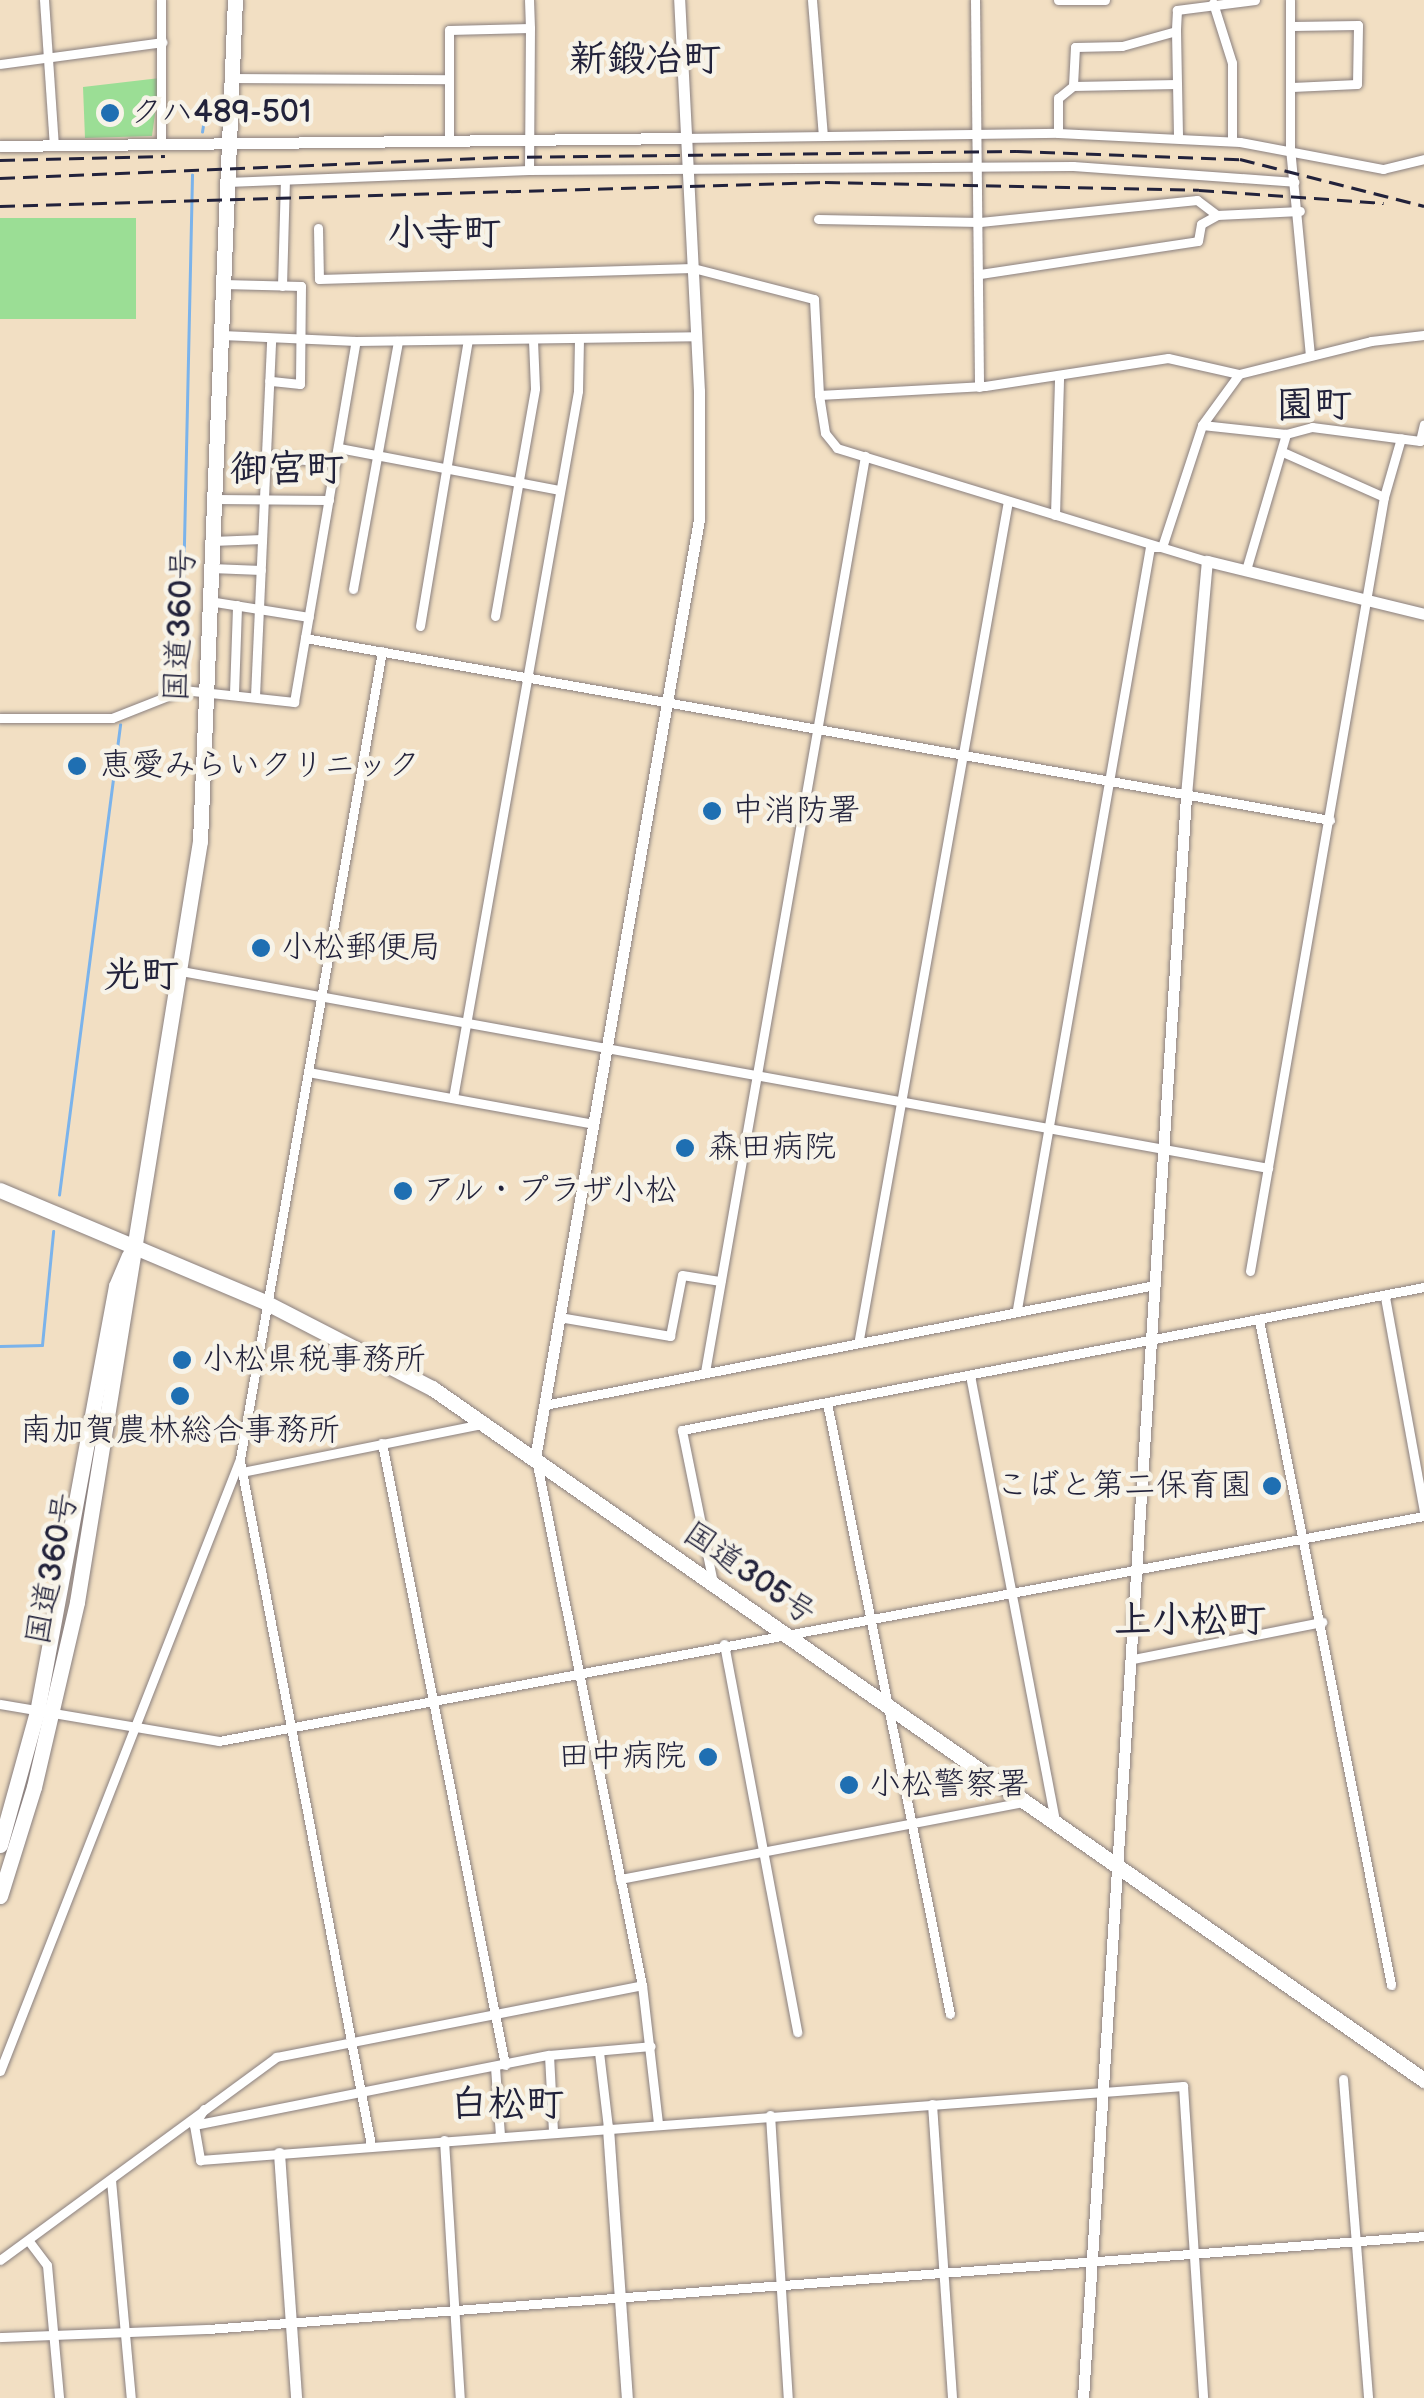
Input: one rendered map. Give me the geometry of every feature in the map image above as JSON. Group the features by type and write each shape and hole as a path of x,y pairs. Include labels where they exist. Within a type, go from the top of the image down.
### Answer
{"highway":[{"name":"国道360号","path":"0,1896 45,1714 132,1290 132,1248 200,841 235,0"},
{"name":"国道305号","path":"0,1190 268,1303 432,1388 1424,2080"},
{"name":"国道360号","path":"0,1845 45,1714"}],"street":[{"path":"44,0 54,146"},
{"path":"160,0 161,145"},
{"path":"528,0 529,170"},
{"path":"658,2124 642,1985 535,1458 699,519 696,336 678,0"},
{"path":"812,0 823,136"},
{"path":"976,0 979,387"},
{"path":"1058,0 1105,0"},
{"path":"1178,136 1177,10 1213,2 1255,0"},
{"path":"1290,0 1290,148 1300,211 1310,355"},
{"path":"1213,2 1232,64 1232,141"},
{"path":"1292,26 1358,26 1358,84 1292,87"},
{"path":"450,140 449,30 530,28"},
{"path":"1074,86 1075,46 1122,46 1176,30"},
{"path":"0,64 163,42"},
{"path":"231,78 449,79"},
{"path":"1058,132 1058,98 1074,86 1177,84"},
{"path":"0,146 1058,132 1232,141 1290,148 1383,169 1424,158"},
{"path":"226,182 529,170 979,167 1176,168 1294,182"},
{"path":"282,286 284,180"},
{"path":"818,218 980,222 1197,200 1216,215"},
{"path":"980,274 1198,241 1201,224 1216,215 1300,211"},
{"path":"318,228 319,279 693,268 814,299 819,395 831,442 865,456 1207,561 1424,614"},
{"path":"223,284 301,286 300,384 269,382"},
{"path":"222,335 356,341 696,336"},
{"path":"819,395 979,387 1184,357 1238,374 1310,355 1424,335"},
{"path":"254,696 271,338"},
{"path":"420,626 468,340"},
{"path":"495,616 535,388 533,340"},
{"path":"453,1098 578,392 578,340"},
{"path":"0,718 112,718 182,690 205,689 294,702 356,341"},
{"path":"353,589 398,341"},
{"path":"1162,547 1202,424 1238,374"},
{"path":"1056,515 1059,377"},
{"path":"1202,424 1286,434 1312,427 1420,441 1424,424"},
{"path":"1246,570 1285,452 1286,434"},
{"path":"1250,1271 1371,601 1384,497 1401,438"},
{"path":"339,448 560,490"},
{"path":"1285,452 1384,497"},
{"path":"266,456 336,463"},
{"path":"706,1372 865,456"},
{"path":"214,499 330,500"},
{"path":"859,1340 1008,501"},
{"path":"212,541 262,539"},
{"path":"1017,1310 1106,780 1150,547 1162,547"},
{"path":"1083,2398 1155,1338 1162,1148 1186,794 1207,561"},
{"path":"211,568 261,570"},
{"path":"209,601 309,617"},
{"path":"234,693 237,605"},
{"path":"305,638 1330,820"},
{"path":"0,2071 240,1458 382,651"},
{"path":"181,971 1268,1168"},
{"path":"308,1072 593,1124"},
{"path":"560,1317 670,1336 682,1275 721,1281"},
{"path":"544,1404 1154,1285"},
{"path":"712,1583 682,1430 1424,1287"},
{"path":"0,1704 200,1742 1424,1514 1386,1297"},
{"path":"1259,1320 1305,1535 1391,1985"},
{"path":"970,1375 1055,1821"},
{"path":"826,1403 950,2014"},
{"path":"242,1472 483,1424"},
{"path":"382,1443 495,2013 500,2135"},
{"path":"240,1458 370,2145"},
{"path":"1133,1659 1322,1622"},
{"path":"724,1644 797,2032"},
{"path":"620,1879 1024,1802"},
{"path":"0,2260 276,2057 642,1985"},
{"path":"194,2125 549,2055 651,2046"},
{"path":"599,2052 627,2398"},
{"path":"549,2055 553,2132"},
{"path":"1344,2079 1368,2398"},
{"path":"204,2110 194,2125 200,2160 1183,2086 1203,2398"},
{"path":"932,2104 952,2398"},
{"path":"770,2115 788,2398"},
{"path":"444,2140 460,2398"},
{"path":"279,2153 296,2398"},
{"path":"111,2180 131,2398"},
{"path":"0,2337 126,2329 132,2334 944,2272 1193,2257 1424,2236"},
{"path":"28,2240 47,2265 59,2398"}],"green space":[{"path":"160,78 152,136 85,138 83,87"},
{"path":"0,218 136,218 136,319 0,319"}],"waterway":[{"path":"202,132 206,108"},
{"path":"181,680 192,175"},
{"path":"59,1195 120,725"},
{"path":"0,1346 42,1345 53,1232"}],"railway":[{"path":"0,178 504,157 1017,151 1240,159 1424,206"},
{"path":"0,160 165,156"},
{"path":"0,206 825,182 1199,190 1384,203"}],"place":[{"name":"クハ489-501","path":"110,113"},
{"name":"恵愛みらいクリニック","path":"77,766"},
{"name":"中消防署","path":"712,811"},
{"name":"小松郵便局","path":"261,948"},
{"name":"森田病院","path":"685,1148"},
{"name":"アル・プラザ小松","path":"403,1191"},
{"name":"小松県税事務所","path":"182,1360"},
{"name":"南加賀農林総合事務所","path":"180,1396"},
{"name":"こばと第二保育園","path":"1272,1486"},
{"name":"田中病院","path":"708,1757"},
{"name":"小松警察署","path":"849,1785"}],"district":[{"name":"新鍛冶町","path":"645,60"},
{"name":"小寺町","path":"444,234"},
{"name":"園町","path":"1314,406"},
{"name":"御宮町","path":"287,470"},
{"name":"光町","path":"141,976"},
{"name":"上小松町","path":"1190,1621"},
{"name":"白松町","path":"507,2105"}]}
